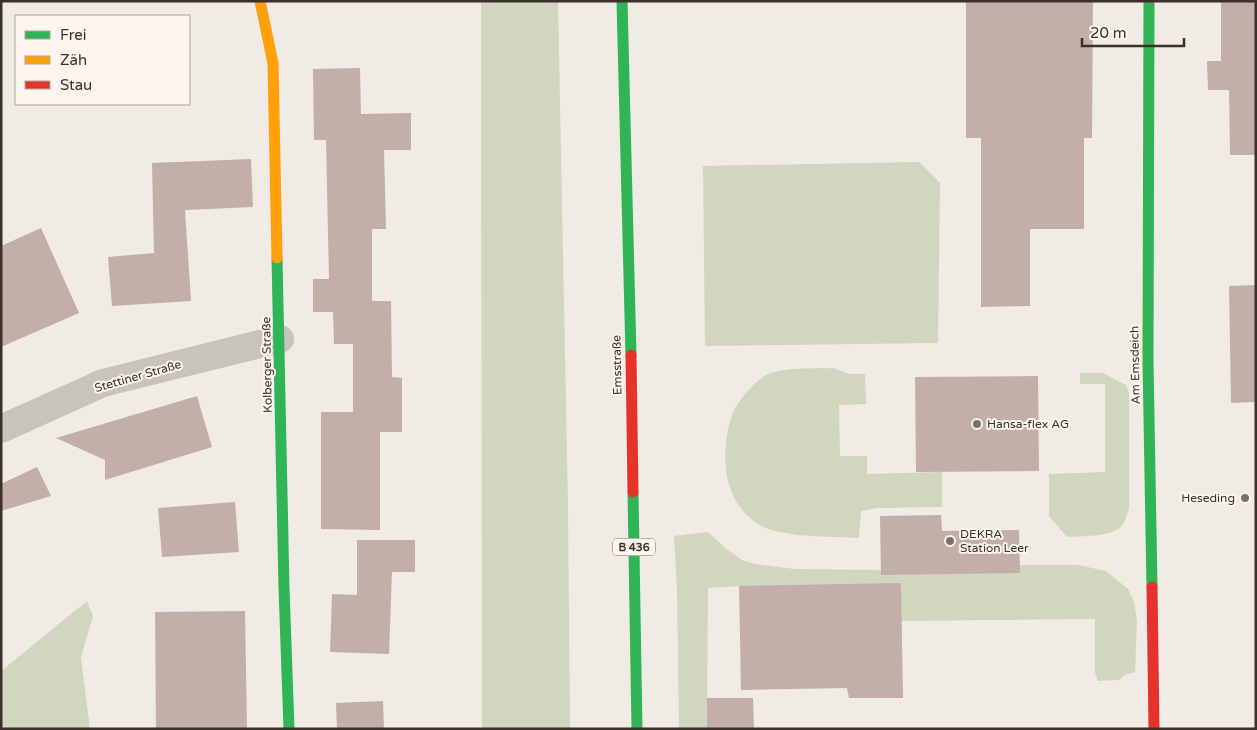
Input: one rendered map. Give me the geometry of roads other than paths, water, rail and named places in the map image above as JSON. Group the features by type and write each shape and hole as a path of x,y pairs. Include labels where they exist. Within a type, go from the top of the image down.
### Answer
{"street":[{"name":"Kolberger Straße","path":"260,1 274,63 284,588 289,729"},
{"name":"Emsstraße","path":"622,1 637,729"},
{"name":"Am Emsdeich","path":"1149,1 1148,361 1154,729"},
{"name":"Stettiner Straße","path":"1,429 103,383 280,339"}],"place":[{"name":"Hansa-flex AG","path":"977,424"},
{"name":"Heseding","path":"1245,498"},
{"name":"DEKRA Station Leer","path":"950,541"}]}
